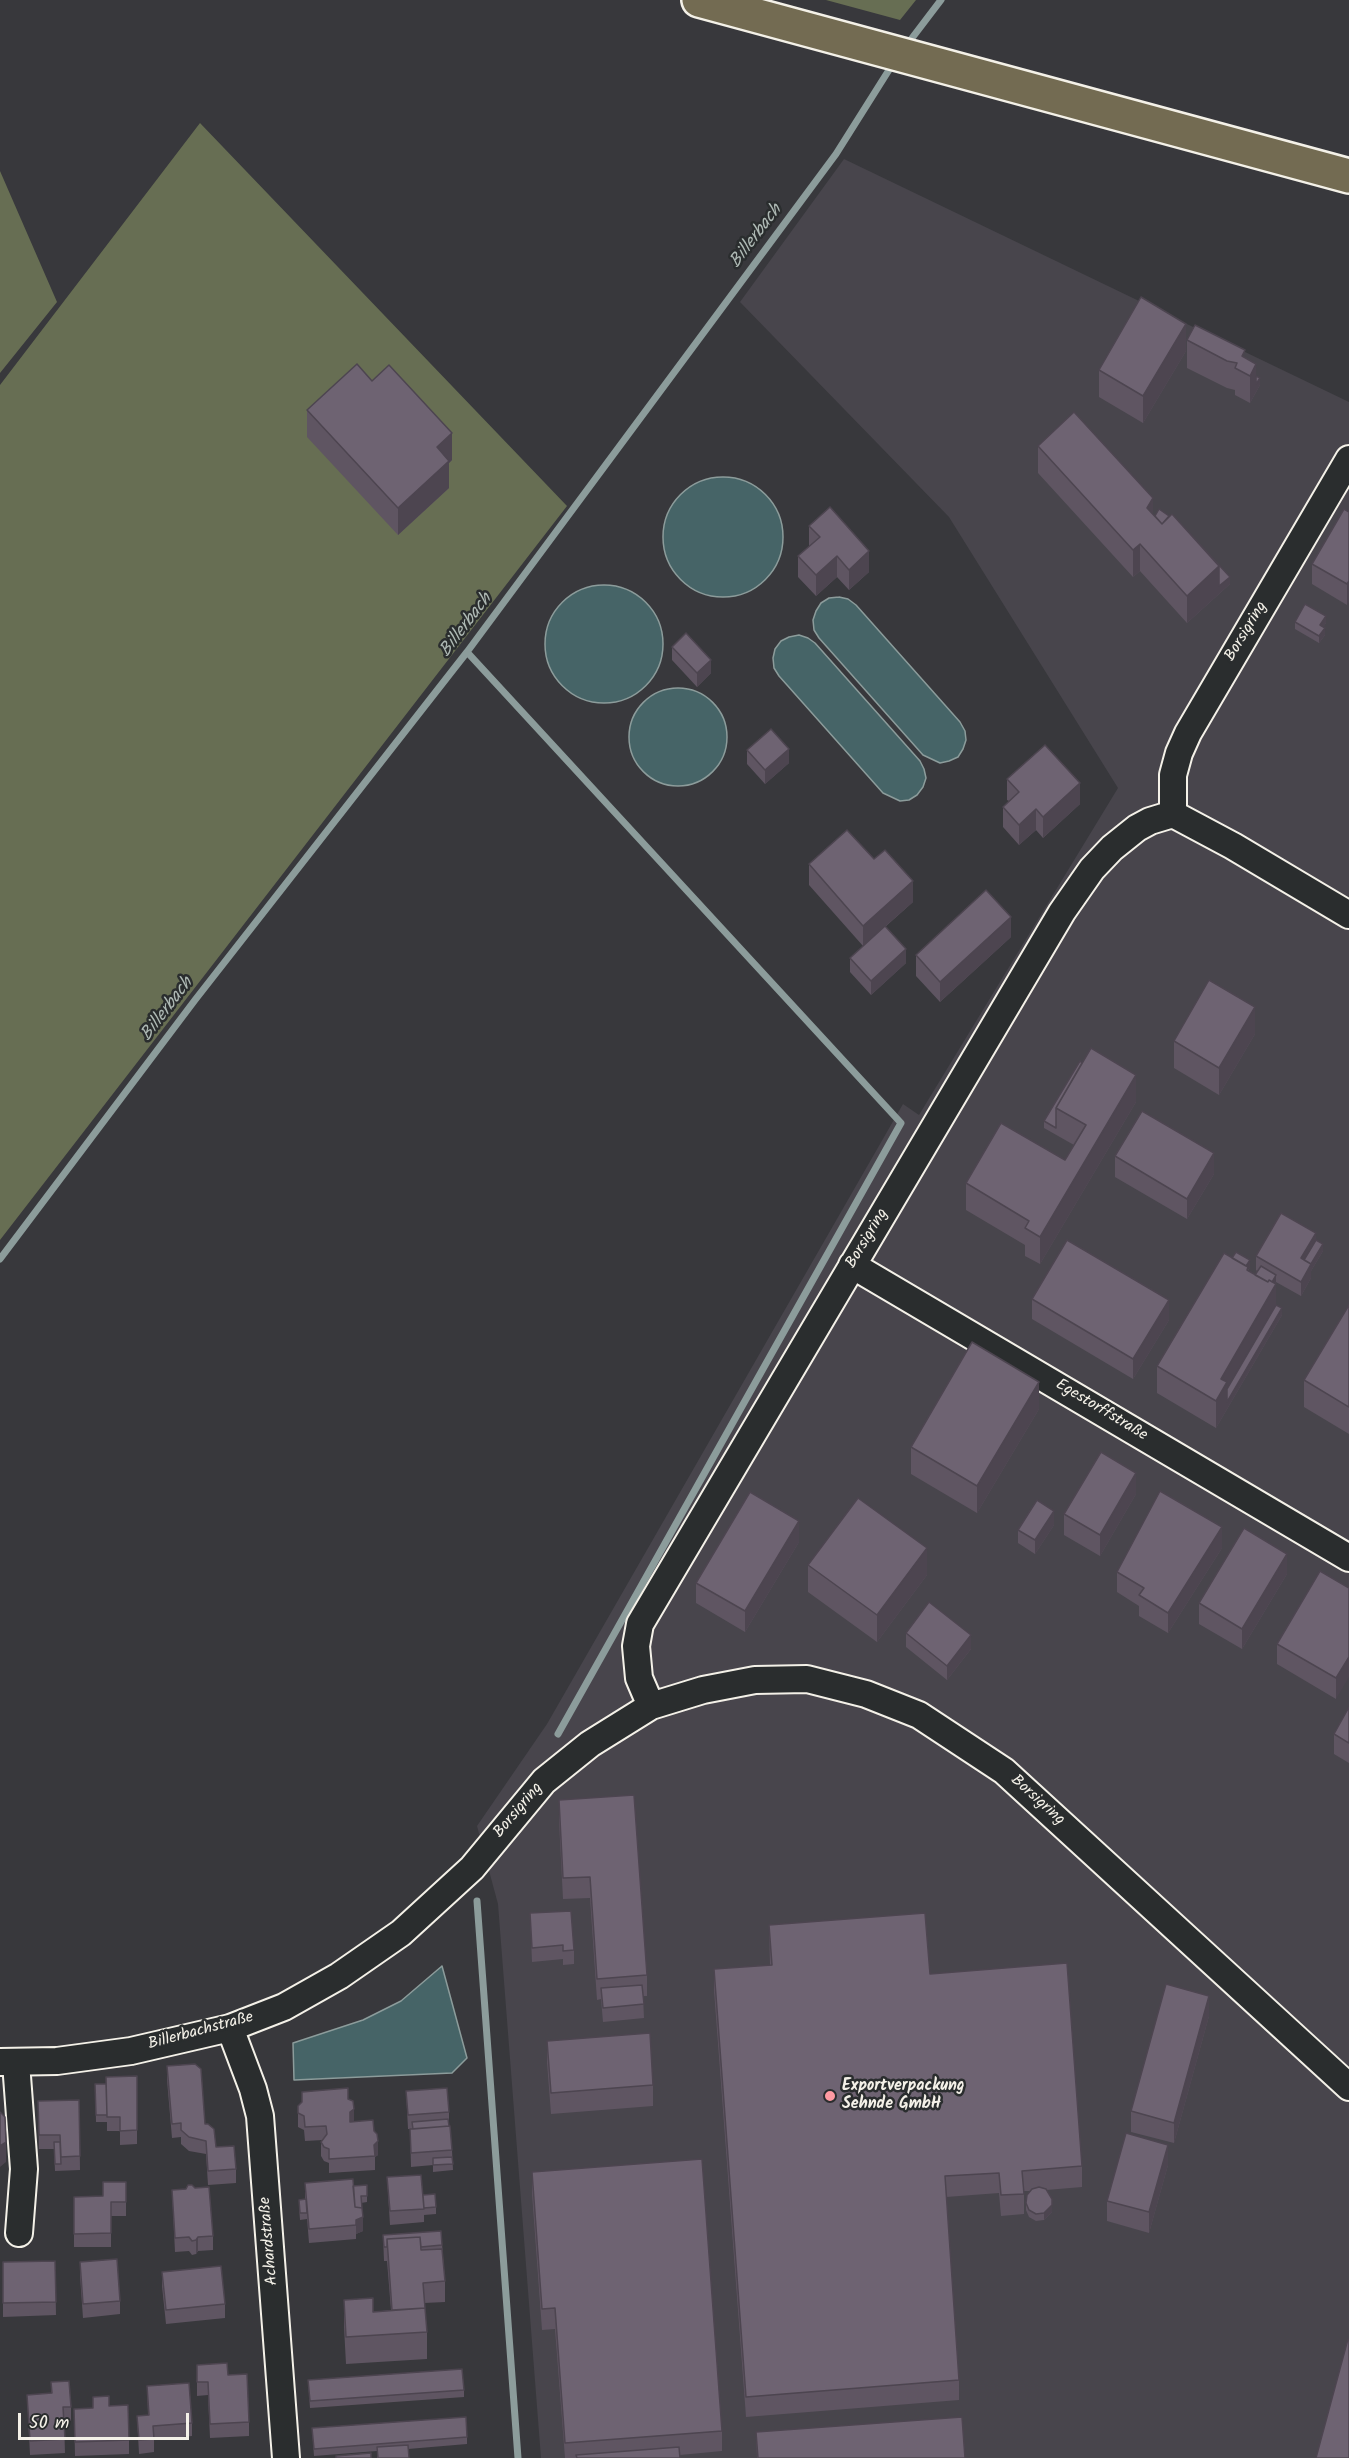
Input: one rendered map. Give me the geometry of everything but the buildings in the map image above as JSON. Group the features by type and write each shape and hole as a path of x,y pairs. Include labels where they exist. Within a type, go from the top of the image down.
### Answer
{"main road":[{"path":"699,0 1349,176"}],"street":[{"name":"Borsigring","path":"651,1706 639,1678 636,1646 640,1624 1072,896 1092,869 1121,840 1150,820 1173,814 1173,776 1179,753 1188,733 1349,459"},
{"path":"1173,814 1233,846 1349,915"},
{"name":"Egestorffstraße","path":"852,1265 1349,1558"},
{"name":"Borsigring","path":"401,1933 471,1868 544,1780 590,1744 651,1706 703,1689 755,1680 807,1679 866,1694 919,1714 1004,1771 1349,2087"},
{"name":"Billerbachstraße","path":"19,2233 24,2169 8,2062 92,2058 230,2028 284,2007 321,1987 401,1933"},
{"name":"Achardstraße","path":"230,2028 260,2116 286,2458"}],"shaded area":[{"path":"844,159 1349,402 1349,2458 541,2458 498,1904 477,1826 547,1724 903,1104 919,1115 1118,788 949,517 740,302"}],"green space":[{"path":"826,0 916,0 900,20"},
{"path":"200,123 567,506 0,1240 0,385"},
{"path":"0,171 57,302 0,373"}],"water":[{"path":"723,477 746,482 765,495 778,514 783,537 778,560 765,579 746,592 723,597 700,592 681,579 668,560 663,537 668,514 681,495 700,482"},
{"path":"604,585 627,590 646,602 658,621 663,644 658,667 646,686 627,698 604,703 581,698 562,686 550,667 545,644 550,621 562,602 581,590"},
{"path":"829,598 848,599 856,605 960,722 965,731 966,740 958,757 940,763 923,755 819,638 814,630 813,620 816,611 821,603"},
{"path":"799,635 815,643 920,761 926,778 917,795 909,800 900,801 883,793 779,676 774,668 775,649 781,641"},
{"path":"668,688 688,688 713,702 724,718 727,737 724,756 713,772 688,786 668,786 651,778 637,764 629,747 629,727 637,710 651,696"},
{"path":"442,1966 467,2058 452,2073 294,2080 293,2043 363,2020 401,2001"}],"waterway":[{"name":"Billerbach","path":"906,46 941,0"},
{"name":"Billerbach","path":"0,1259 195,1000 467,652 836,154 894,62"},
{"path":"467,652 901,1123 558,1734"},
{"path":"477,1901 518,2458"}],"place":[{"name":"Exportverpackung Sehnde GmbH","path":"830,2096"}]}
